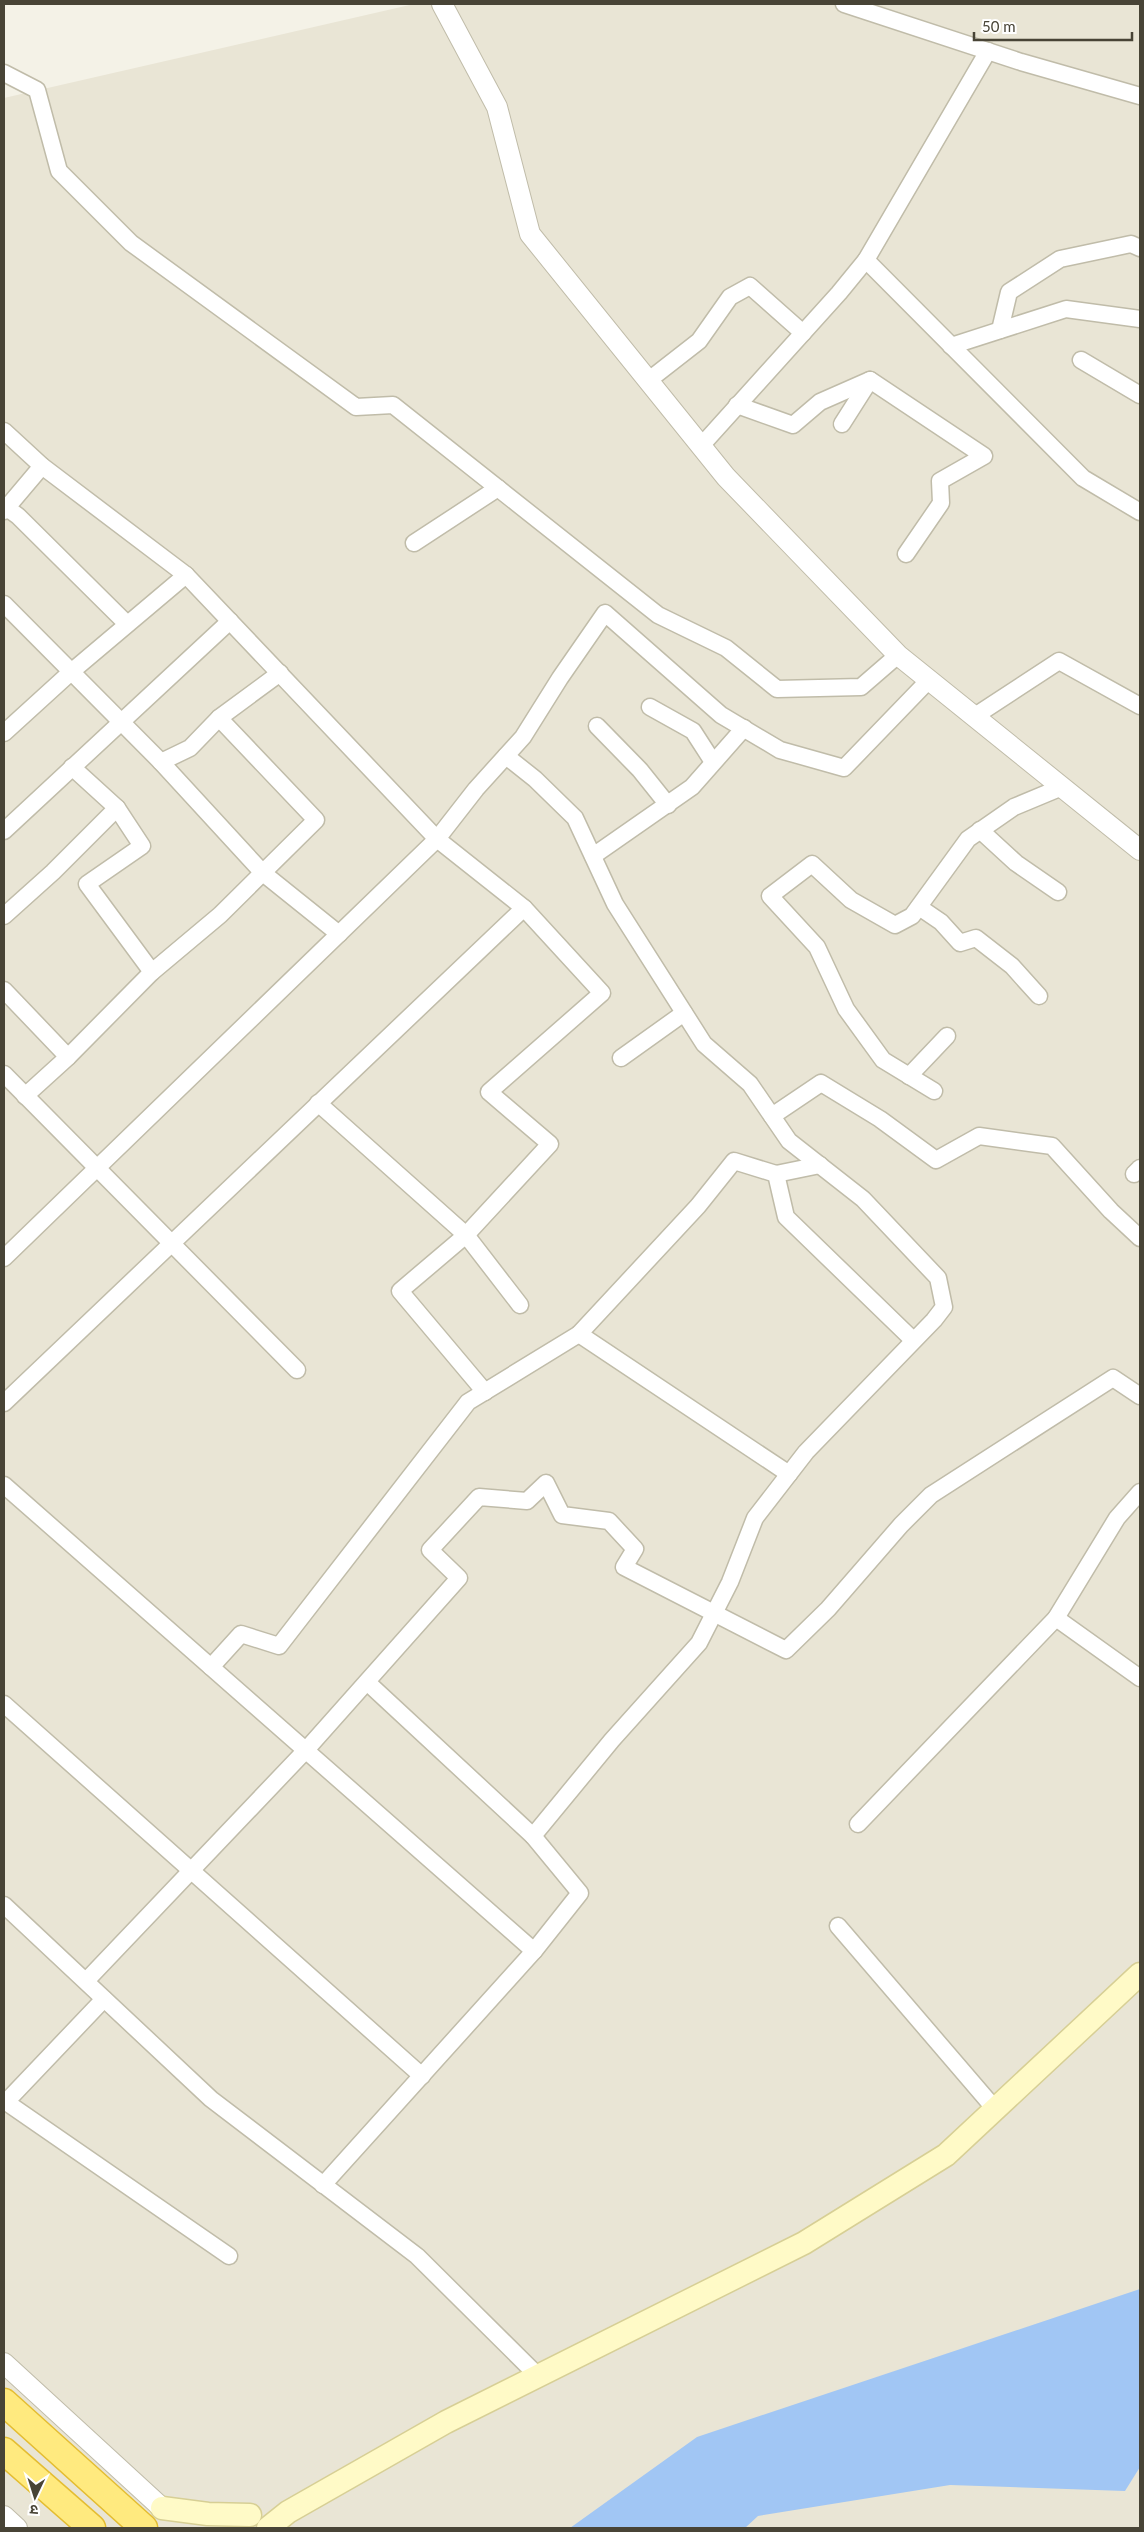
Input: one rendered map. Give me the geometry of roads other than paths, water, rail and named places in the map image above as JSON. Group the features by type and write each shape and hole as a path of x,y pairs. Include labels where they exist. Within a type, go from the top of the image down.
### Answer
{"highway":[{"path":"4,2402 144,2528"},
{"path":"4,2451 92,2528"}],"main road":[{"path":"269,2528 288,2512 446,2422 804,2242 946,2155 1140,1974"},
{"path":"162,2508 208,2514 250,2515 288,2512"},
{"path":"225,2528 250,2515"}],"street":[{"path":"442,4 497,107 530,234 726,477 898,655 1140,850"},
{"path":"844,4 988,51 1140,96"},
{"path":"701,446 866,260 988,51"},
{"path":"4,73 37,90 59,171 131,243 356,407 393,405 658,615 726,648 777,689 861,687 898,655"},
{"path":"1000,330 1008,292 1060,259 1132,244 1140,248"},
{"path":"866,260 1083,478 1140,512"},
{"path":"649,380 699,341 730,297 750,286 803,333"},
{"path":"951,346 1066,309 1140,319"},
{"path":"1081,360 1140,395"},
{"path":"738,405 793,425 820,402 870,380"},
{"path":"842,424 870,380"},
{"path":"870,380 984,456 940,481 941,503 906,554"},
{"path":"4,431 42,466 186,575 437,839 524,908 602,993 489,1092 550,1144 466,1235 400,1291 485,1392"},
{"path":"42,466 5,510 18,516 127,624"},
{"path":"414,543 498,488"},
{"path":"4,733 71,672 186,575"},
{"path":"4,604 161,762 263,873 339,934"},
{"path":"4,1258 437,839 476,788 523,737 560,678 605,613 721,715 780,750 844,768 929,680"},
{"path":"4,831 230,621"},
{"path":"975,716 1059,661 1140,706"},
{"path":"161,762 190,748 219,718 280,673"},
{"path":"650,707 693,731 712,762"},
{"path":"25,1096 68,1057 152,972 220,915 316,820 219,718"},
{"path":"597,726 640,770 668,805"},
{"path":"593,856 692,787 712,762 744,728"},
{"path":"506,756 535,779 575,818 615,904 704,1044 750,1084 789,1141 863,1199 938,1278 944,1307 826,1431 789,1474 755,1518 730,1582 699,1643 612,1740 533,1836"},
{"path":"72,767 117,808 142,846 88,884 152,972"},
{"path":"934,1091 883,1060 846,1009 817,947 770,896 812,864 851,900 895,925 912,916 968,839 1014,806 1062,787"},
{"path":"4,916 53,872 117,808"},
{"path":"980,830 1016,863 1058,892"},
{"path":"919,907 941,922 960,943 976,938 1012,966 1039,996"},
{"path":"4,1403 524,908"},
{"path":"4,990 68,1057"},
{"path":"621,1058 684,1013"},
{"path":"909,1076 947,1036"},
{"path":"4,1074 297,1370"},
{"path":"772,1116 821,1083 880,1119 936,1160 979,1136 1052,1146 1111,1211 1140,1238"},
{"path":"318,1103 466,1235 520,1305"},
{"path":"211,1667 241,1634 279,1646 468,1402 580,1334 698,1206 734,1161 776,1174 820,1165"},
{"path":"776,1174 786,1217 913,1340"},
{"path":"580,1334 789,1474"},
{"path":"86,1981 306,1750 459,1578 430,1550 479,1498 527,1501 546,1483 562,1515 609,1520 635,1549 624,1567 786,1650 828,1609 901,1524 931,1495 1113,1378 1140,1396"},
{"path":"4,1485 534,1951"},
{"path":"858,1824 1056,1618 1117,1518 1140,1492"},
{"path":"1056,1618 1140,1678"},
{"path":"323,2184 534,1951 580,1894 533,1836 367,1682"},
{"path":"4,1704 422,2076"},
{"path":"4,1904 211,2098 417,2256 538,2376"},
{"path":"838,1926 995,2109"},
{"path":"104,1999 5,2103 229,2256"},
{"path":"4,2363 162,2508"},
{"path":"4,2516 17,2528"}],"water":[{"path":"1140,2289 1140,2467 1125,2491 950,2485 758,2516 745,2528 570,2528 697,2437"}]}
